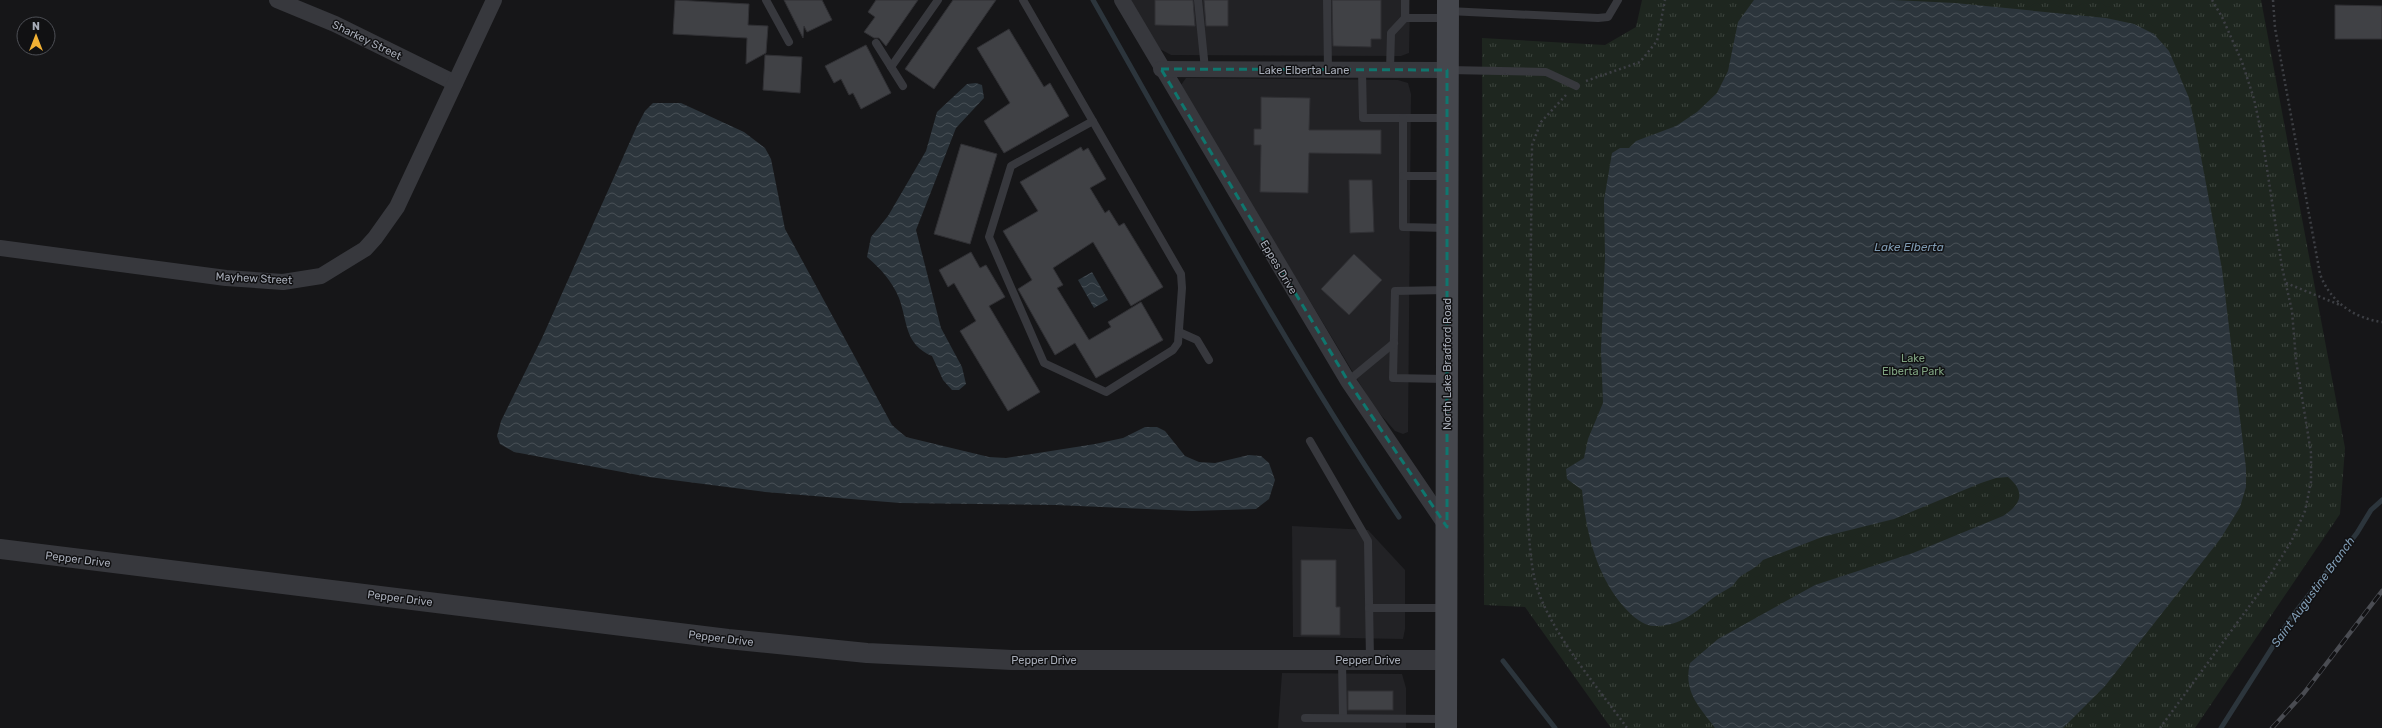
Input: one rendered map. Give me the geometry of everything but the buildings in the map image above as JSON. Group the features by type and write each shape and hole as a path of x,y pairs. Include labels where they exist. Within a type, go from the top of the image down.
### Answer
{"main road":[{"name":"North Lake Bradford Road","path":"1446,724 1448,10"}],"street":[{"name":"Sharkey Street","path":"278,0 335,24 455,83"},
{"name":"Mayhew Street","path":"0,248 226,278 283,282 321,276 364,249 375,238 397,207 494,0"},
{"name":"Eppes Drive","path":"1122,0 1161,69 1348,381 1447,527"},
{"name":"Lake Elberta Lane","path":"1161,69 1447,70"},
{"name":"Pepper Drive","path":"0,549 720,638 867,653 1012,660 1447,660"}],"lane":[{"path":"766,0 789,42"},
{"path":"891,67 938,0"},
{"path":"1023,0 1093,121 1181,274 1182,288 1178,343 1173,350 1106,392 1044,363 989,237 1011,166 1093,121"},
{"path":"1198,0 1205,69"},
{"path":"1327,0 1328,70"},
{"path":"1405,0 1405,18"},
{"path":"1390,70 1390,33 1405,18 1448,10 1598,18 1608,17 1618,0"},
{"path":"876,43 903,86"},
{"path":"1362,70 1363,118 1447,118"},
{"path":"1447,70 1546,72 1576,86"},
{"path":"1403,118 1403,227 1447,228"},
{"path":"1403,176 1447,176"},
{"path":"1447,290 1395,291 1394,343 1394,378 1447,380"},
{"path":"1179,332 1197,340 1209,360"},
{"path":"1348,381 1394,343"},
{"path":"1310,442 1368,541 1370,660"},
{"path":"1369,608 1447,608"},
{"path":"1342,660 1343,718"},
{"path":"1305,718 1343,718 1446,724"}],"path":[{"path":"1627,728 1547,613 1536,582 1530,554 1528,514 1532,145 1541,122 1576,86 1599,75 1640,62 1657,41 1664,0"},
{"path":"2160,728 2259,592 2291,542 2305,510 2311,482 2311,453 2296,360 2292,311 2254,99 2232,37 2212,0"},
{"path":"2273,0 2275,28 2312,241 2325,288 2342,306"},
{"path":"2286,283 2342,306 2358,315 2382,322"}],"highlighted area":[{"path":"1161,69 1447,70 1447,527 1348,381"}],"shaded area":[{"path":"1130,0 1410,0 1409,53 1401,56 1171,55 1160,49"},
{"path":"1186,78 1398,80 1408,83 1411,94 1408,432 1403,434 1395,431 1374,407 1182,90 1181,85"},
{"path":"1292,526 1368,530 1405,570 1405,629 1403,639 1293,637"},
{"path":"1282,673 1402,674 1406,688 1406,728 1278,728"}],"green space":[{"name":"Lake Elberta","path":"1642,0 2261,0 2345,448 2340,514 2195,728 1611,728 1525,607 1484,605 1482,38 1605,45 1636,27"}],"water":[{"name":"Lake Elberta","path":"1754,0 1893,0 1955,3 2106,18 2134,24 2154,34 2169,51 2189,98 2222,269 2246,468 2246,487 2240,507 2221,538 2105,686 2063,728 1715,728 1694,698 1689,682 1688,673 1690,663 1718,639 1815,585 1913,553 2003,516 2014,508 2019,498 2018,488 2008,477 1996,478 1981,483 1894,519 1822,537 1763,560 1741,576 1731,587 1694,613 1673,624 1652,626 1639,621 1614,595 1599,567 1586,522 1582,490 1567,479 1566,469 1584,458 1588,439 1603,403 1601,350 1605,257 1604,200 1612,153 1620,148 1629,148 1636,141 1676,126 1697,112 1717,93 1728,71 1738,22"},
{"path":"976,83 982,85 984,98 956,128 916,230 941,328 962,367 966,384 959,390 952,390 943,380 932,356 916,345 908,332 902,307 893,286 885,275 867,257 871,237 888,216 926,151 937,112 967,84"},
{"path":"653,103 681,103 744,132 765,148 771,159 785,229 892,425 906,437 989,457 1006,458 1095,444 1123,438 1145,427 1157,427 1165,431 1185,456 1199,462 1215,463 1249,455 1261,456 1269,463 1275,480 1269,499 1256,509 1192,511 1056,505 900,503 765,492 649,477 514,452 500,444 497,436 501,421 542,338 637,126 645,111"},
{"path":"1092,272 1108,300 1094,308 1078,280"}],"waterway":[{"path":"1093,0 1241,262 1318,391 1399,517"},
{"name":"Saint Augustine Branch","path":"2221,728 2291,618 2357,533 2371,510 2382,500"},
{"path":"1503,661 1555,728"}],"railway":[{"path":"2272,728 2304,693 2382,591"}],"park label":[{"name":"Lake Elberta Park","path":"1913,364"}]}
